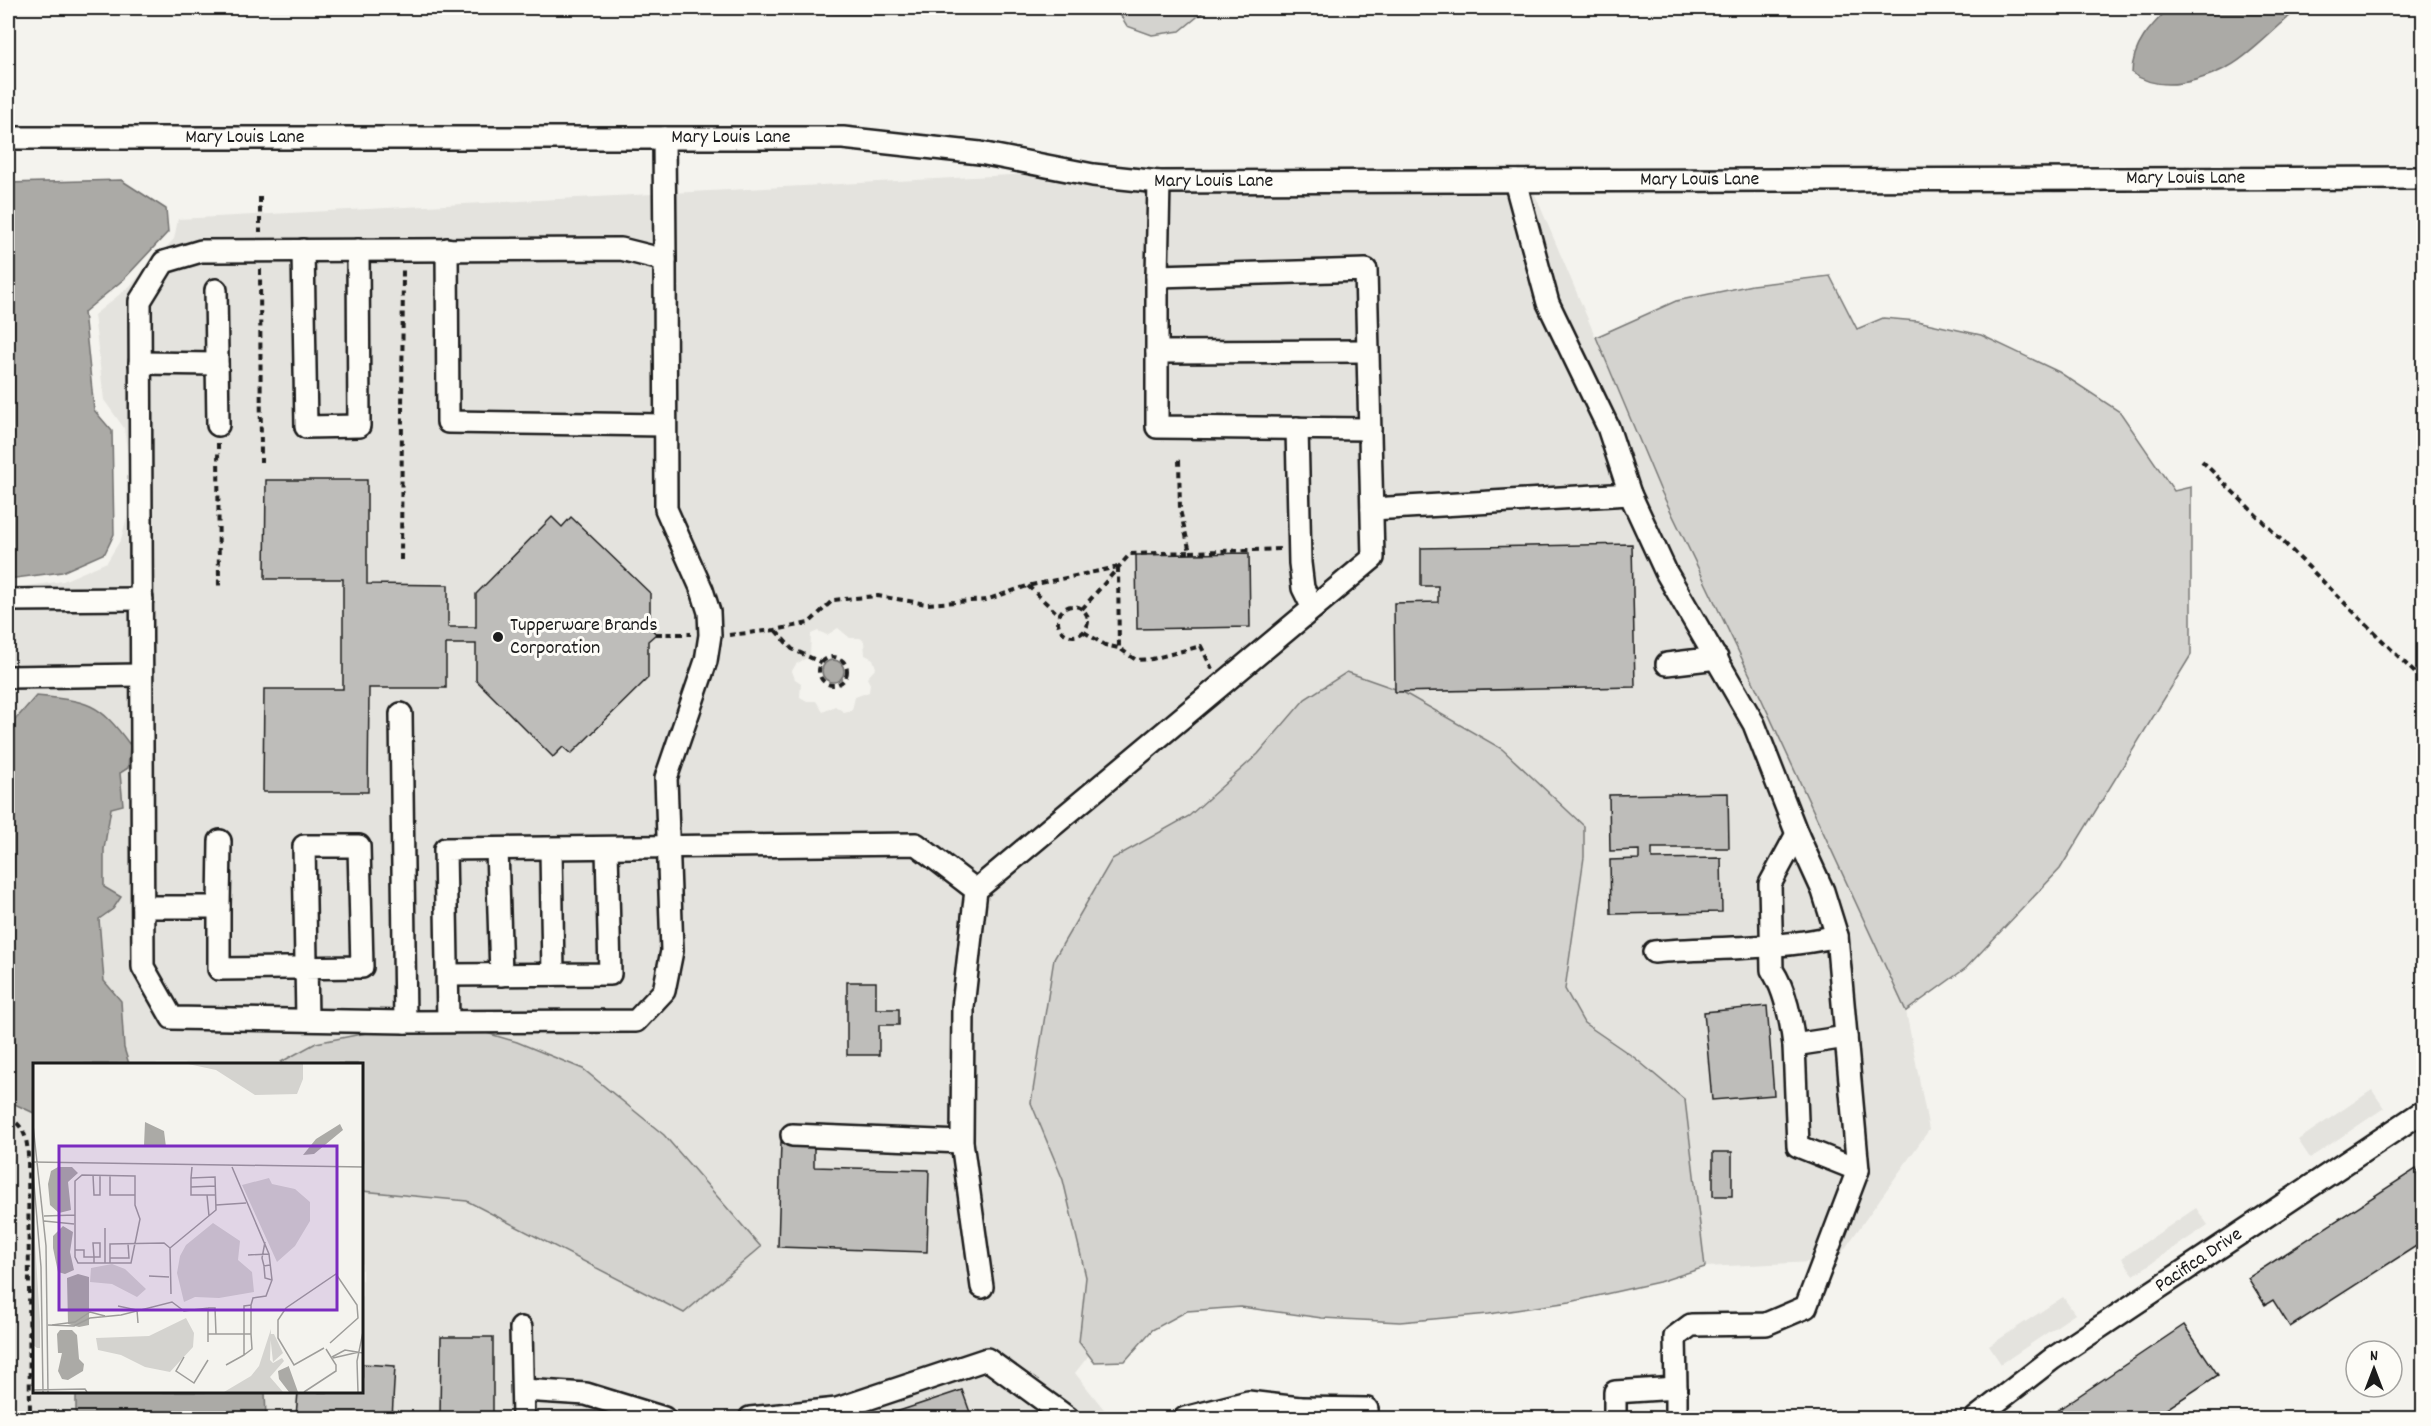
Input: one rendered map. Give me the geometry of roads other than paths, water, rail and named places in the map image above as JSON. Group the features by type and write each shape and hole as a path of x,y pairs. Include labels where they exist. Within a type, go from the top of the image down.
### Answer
{"street":[{"name":"Mary Louis Lane","path":"8,138 843,138 980,153 1093,175 1160,182 2424,178"},
{"path":"664,138 665,260 665,425 666,509 702,590 709,612 710,635 706,661 666,778 672,951 664,991 636,1021 405,1022 172,1018 143,967 140,301 164,262 201,251 447,249 621,249 665,260"},
{"path":"1515,181 1548,303 1608,427 1629,494 1666,572 1754,724 1797,834 1823,891 1837,936 1858,1170 1806,1307 1766,1324 1691,1325 1675,1337 1676,1419"},
{"path":"1160,182 1157,276 1157,426 1370,429"},
{"path":"447,249 448,422 665,425"},
{"path":"303,250 306,427 359,426 358,250"},
{"path":"982,1287 962,1142 963,1007 976,890 1374,558 1366,270 1157,276"},
{"path":"216,290 218,425"},
{"path":"1157,352 1368,351"},
{"path":"140,363 217,364"},
{"path":"1297,428 1300,563 1303,588 1313,608"},
{"path":"1372,509 1629,494"},
{"path":"8,600 142,599"},
{"path":"1667,664 1717,658"},
{"path":"8,677 140,675"},
{"path":"401,714 405,1022"},
{"path":"1797,834 1770,884 1770,946 1772,970 1778,979 1791,1022 1798,1146 1858,1170"},
{"path":"220,841 219,969 306,968 362,967 359,846 304,846 306,968 307,1020"},
{"path":"448,1021 445,849 669,849 916,844 976,890"},
{"path":"497,849 501,975"},
{"path":"551,849 553,974"},
{"path":"447,975 610,974 607,849"},
{"path":"143,907 219,907"},
{"path":"1654,952 1770,946 1837,936"},
{"path":"1794,1045 1846,1037"},
{"name":"Pacifica Drive","path":"1976,1419 2052,1359 2419,1114 2424,1120"},
{"path":"792,1135 962,1142"},
{"path":"521,1328 523,1419"},
{"path":"750,1419 837,1409 987,1359 1068,1419"},
{"path":"1615,1419 1615,1392 1676,1388"},
{"path":"522,1390 586,1394 664,1419"},
{"path":"1185,1419 1248,1402 1300,1413 1367,1409 1367,1419"}],"place":[{"name":"Tupperware Brands Corporation","path":"498,637"}]}
